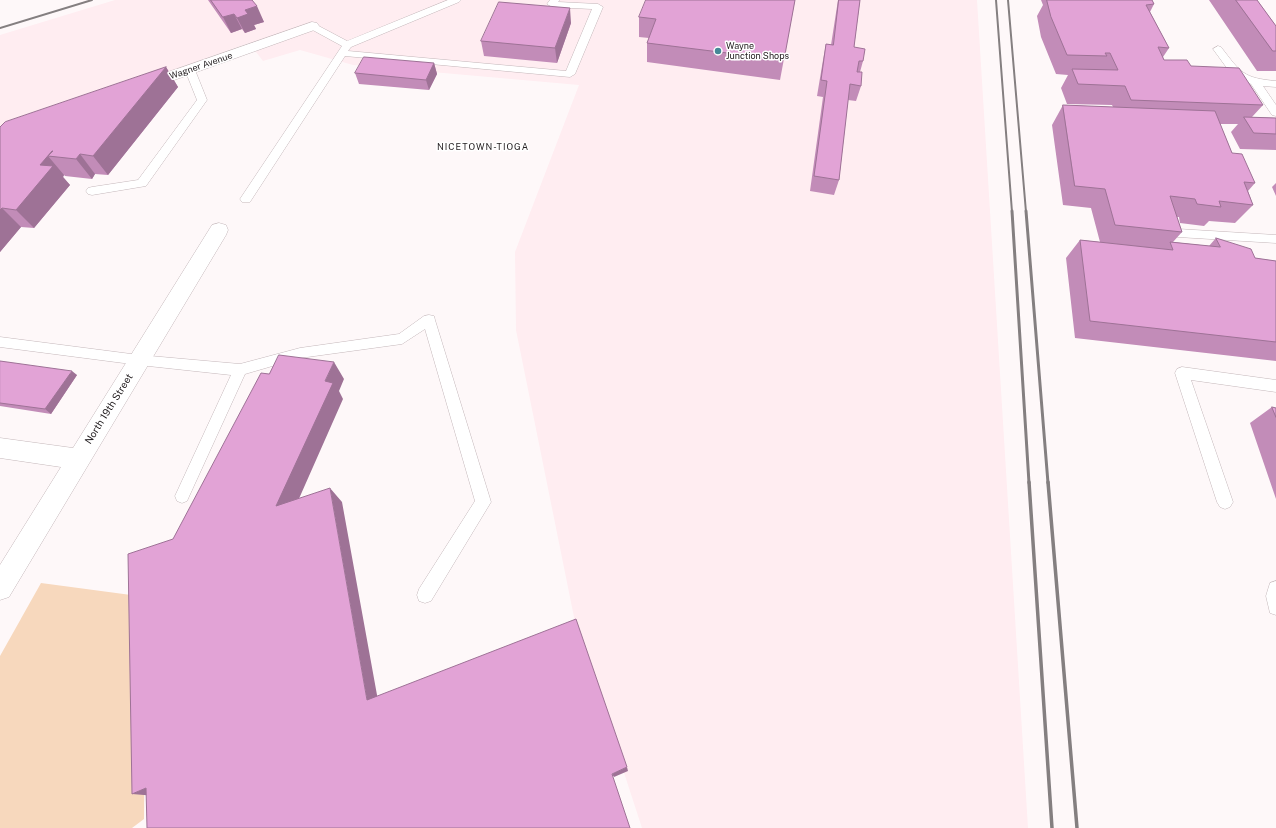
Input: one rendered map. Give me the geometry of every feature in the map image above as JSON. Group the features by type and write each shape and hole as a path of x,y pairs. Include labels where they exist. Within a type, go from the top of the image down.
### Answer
{"street":[{"name":"Wagner Avenue","path":"131,90 312,26"},
{"name":"North 19th Street","path":"0,587 219,230"},
{"path":"0,448 78,459"}],"lane":[{"path":"246,199 344,49 456,0"},
{"path":"312,26 344,49 570,74 601,4 552,4 555,0"},
{"path":"1218,48 1236,72 1255,82 1276,84"},
{"path":"92,191 142,182 202,100 190,70"},
{"path":"1255,82 1276,113"},
{"path":"1178,234 1276,239"},
{"path":"0,342 139,360 240,370 300,352 402,339 429,320 483,502 425,595"},
{"path":"182,496 240,370"},
{"path":"1225,502 1182,373 1276,386"},
{"path":"1276,589 1274,596 1276,607"}],"shaded area":[{"path":"115,0 977,0 1028,828 642,828 575,622 516,330 515,252 579,85 353,65 300,50 263,61 249,43 0,131 0,35"},
{"path":"41,583 146,597 144,819 132,828 0,828 0,656"}],"building":[{"path":"211,0 252,0 257,6 245,10 248,14 237,18 234,14 223,17"},
{"name":"Wayne Junction Shops","path":"646,0 795,0 784,60 647,43 656,19 639,17"},
{"path":"839,0 860,0 854,47 865,49 863,61 859,61 857,72 862,72 861,86 850,84 839,180 814,176 827,81 821,80 826,44 833,45"},
{"path":"1047,0 1152,0 1154,4 1146,5 1169,48 1158,47 1164,60 1187,60 1191,66 1239,68 1263,105 1131,100 1125,86 1078,84 1072,69 1118,70 1110,53 1105,53 1107,56 1067,55 1051,17"},
{"path":"1236,0 1257,0 1276,26 1276,51 1273,51"},
{"path":"499,2 570,8 555,48 481,41"},
{"path":"364,57 434,63 426,80 355,73"},
{"path":"166,67 93,156 80,154 76,159 48,156 52,151 40,165 53,166 16,210 2,208 0,210 0,127 5,122"},
{"path":"1063,105 1215,111 1232,153 1242,154 1255,183 1244,182 1253,205 1219,201 1221,207 1197,204 1195,199 1170,196 1182,232 1115,225 1105,189 1075,186"},
{"path":"1244,117 1276,118 1276,134 1254,133"},
{"path":"1216,238 1251,249 1255,258 1276,261 1276,342 1090,321 1080,240 1173,250 1170,242 1220,247"},
{"path":"279,355 334,362 325,381 333,383 276,506 330,488 367,700 576,619 627,767 612,774 630,828 147,828 146,788 132,794 128,554 173,539 261,373 269,374"},
{"path":"0,361 72,371 45,409 0,403"},
{"path":"1272,407 1276,408 1276,417"}],"railway":[{"path":"0,28 92,0"},
{"path":"996,0 1012,212"},
{"path":"1008,0 1026,212"},
{"path":"1012,211 1029,483"},
{"path":"1026,211 1048,483"},
{"path":"1029,482 1052,828"},
{"path":"1048,482 1077,828"}],"place":[{"name":"Wayne Junction Shops","path":"718,51"}],"district":[{"name":"NICETOWN-TIOGA","path":"483,147"}]}
